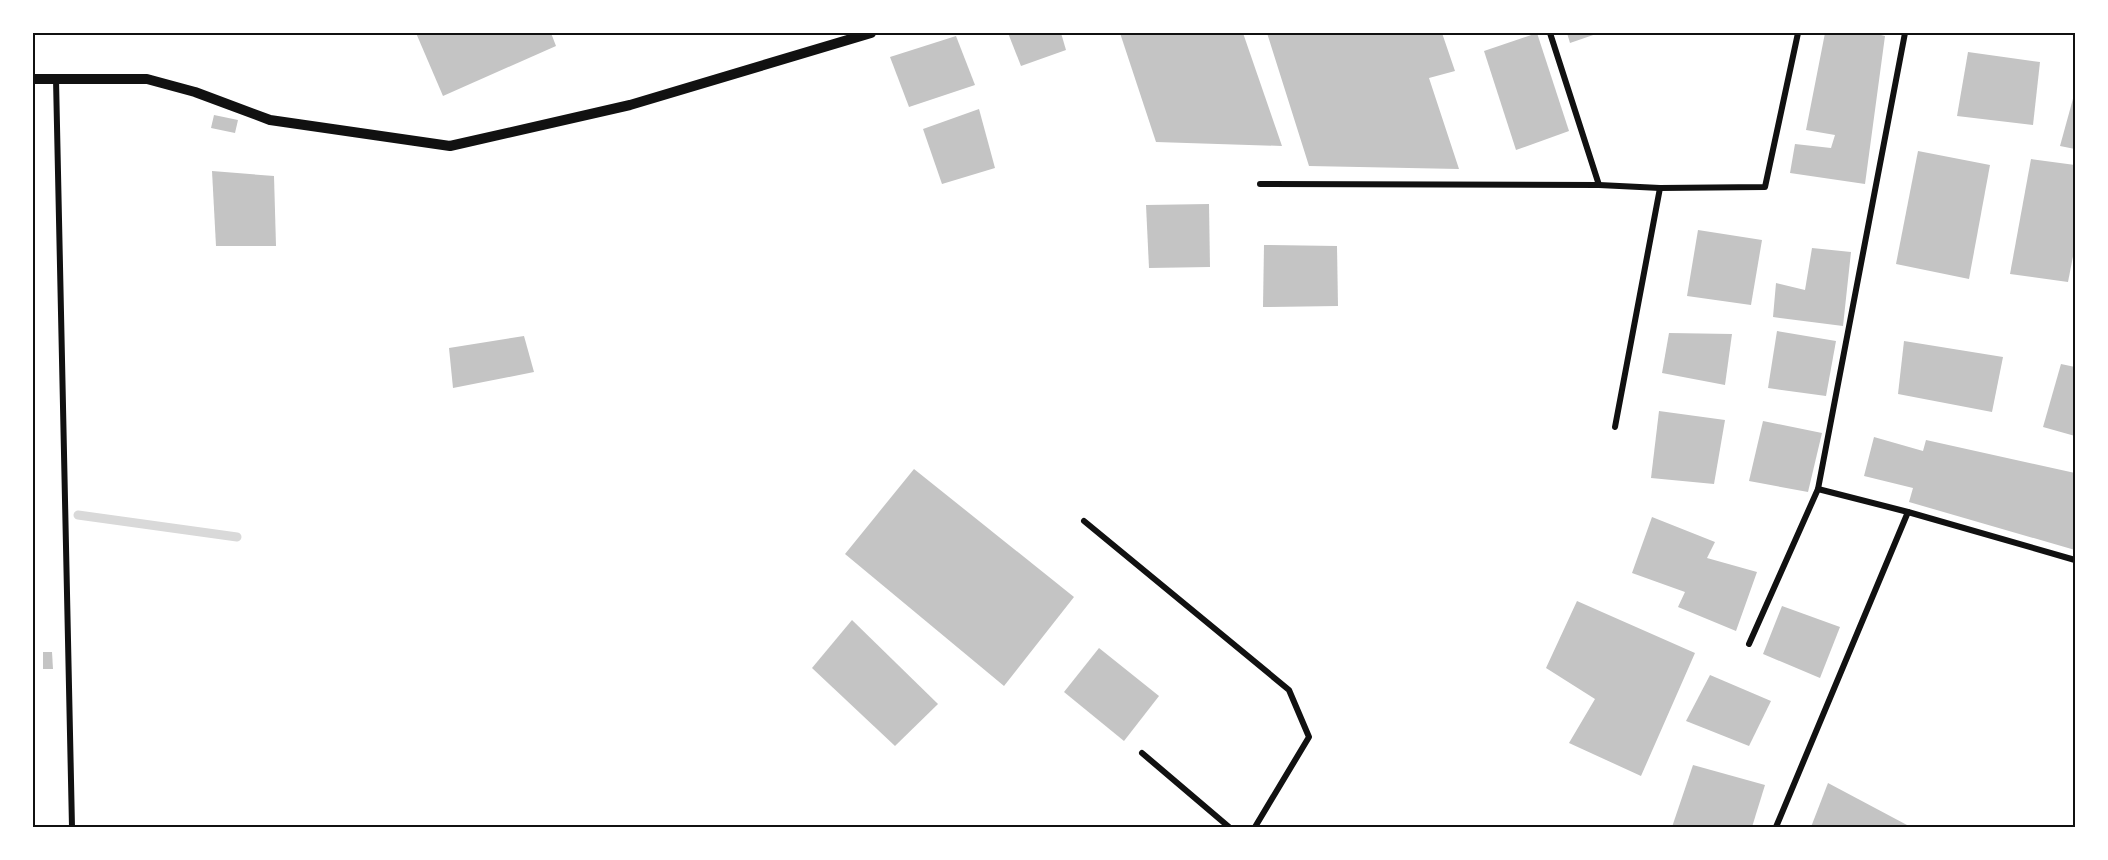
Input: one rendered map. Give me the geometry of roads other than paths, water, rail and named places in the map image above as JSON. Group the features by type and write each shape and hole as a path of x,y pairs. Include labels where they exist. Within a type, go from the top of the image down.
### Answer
{"street":[{"path":"33,79 147,79 195,92 270,120 450,146 630,105 871,33"},
{"path":"1550,33 1599,185"},
{"path":"1260,184 1766,187 1798,33"},
{"path":"1749,645 1818,489 1905,33"},
{"path":"56,79 72,827"},
{"path":"1615,427 1659,188"},
{"path":"1818,489 2075,560"},
{"path":"1776,827 1908,512"},
{"path":"1084,521 1289,690 1309,737 1255,827"},
{"path":"1142,753 1229,827"}],"waterway":[{"path":"78,515 237,537"}]}
